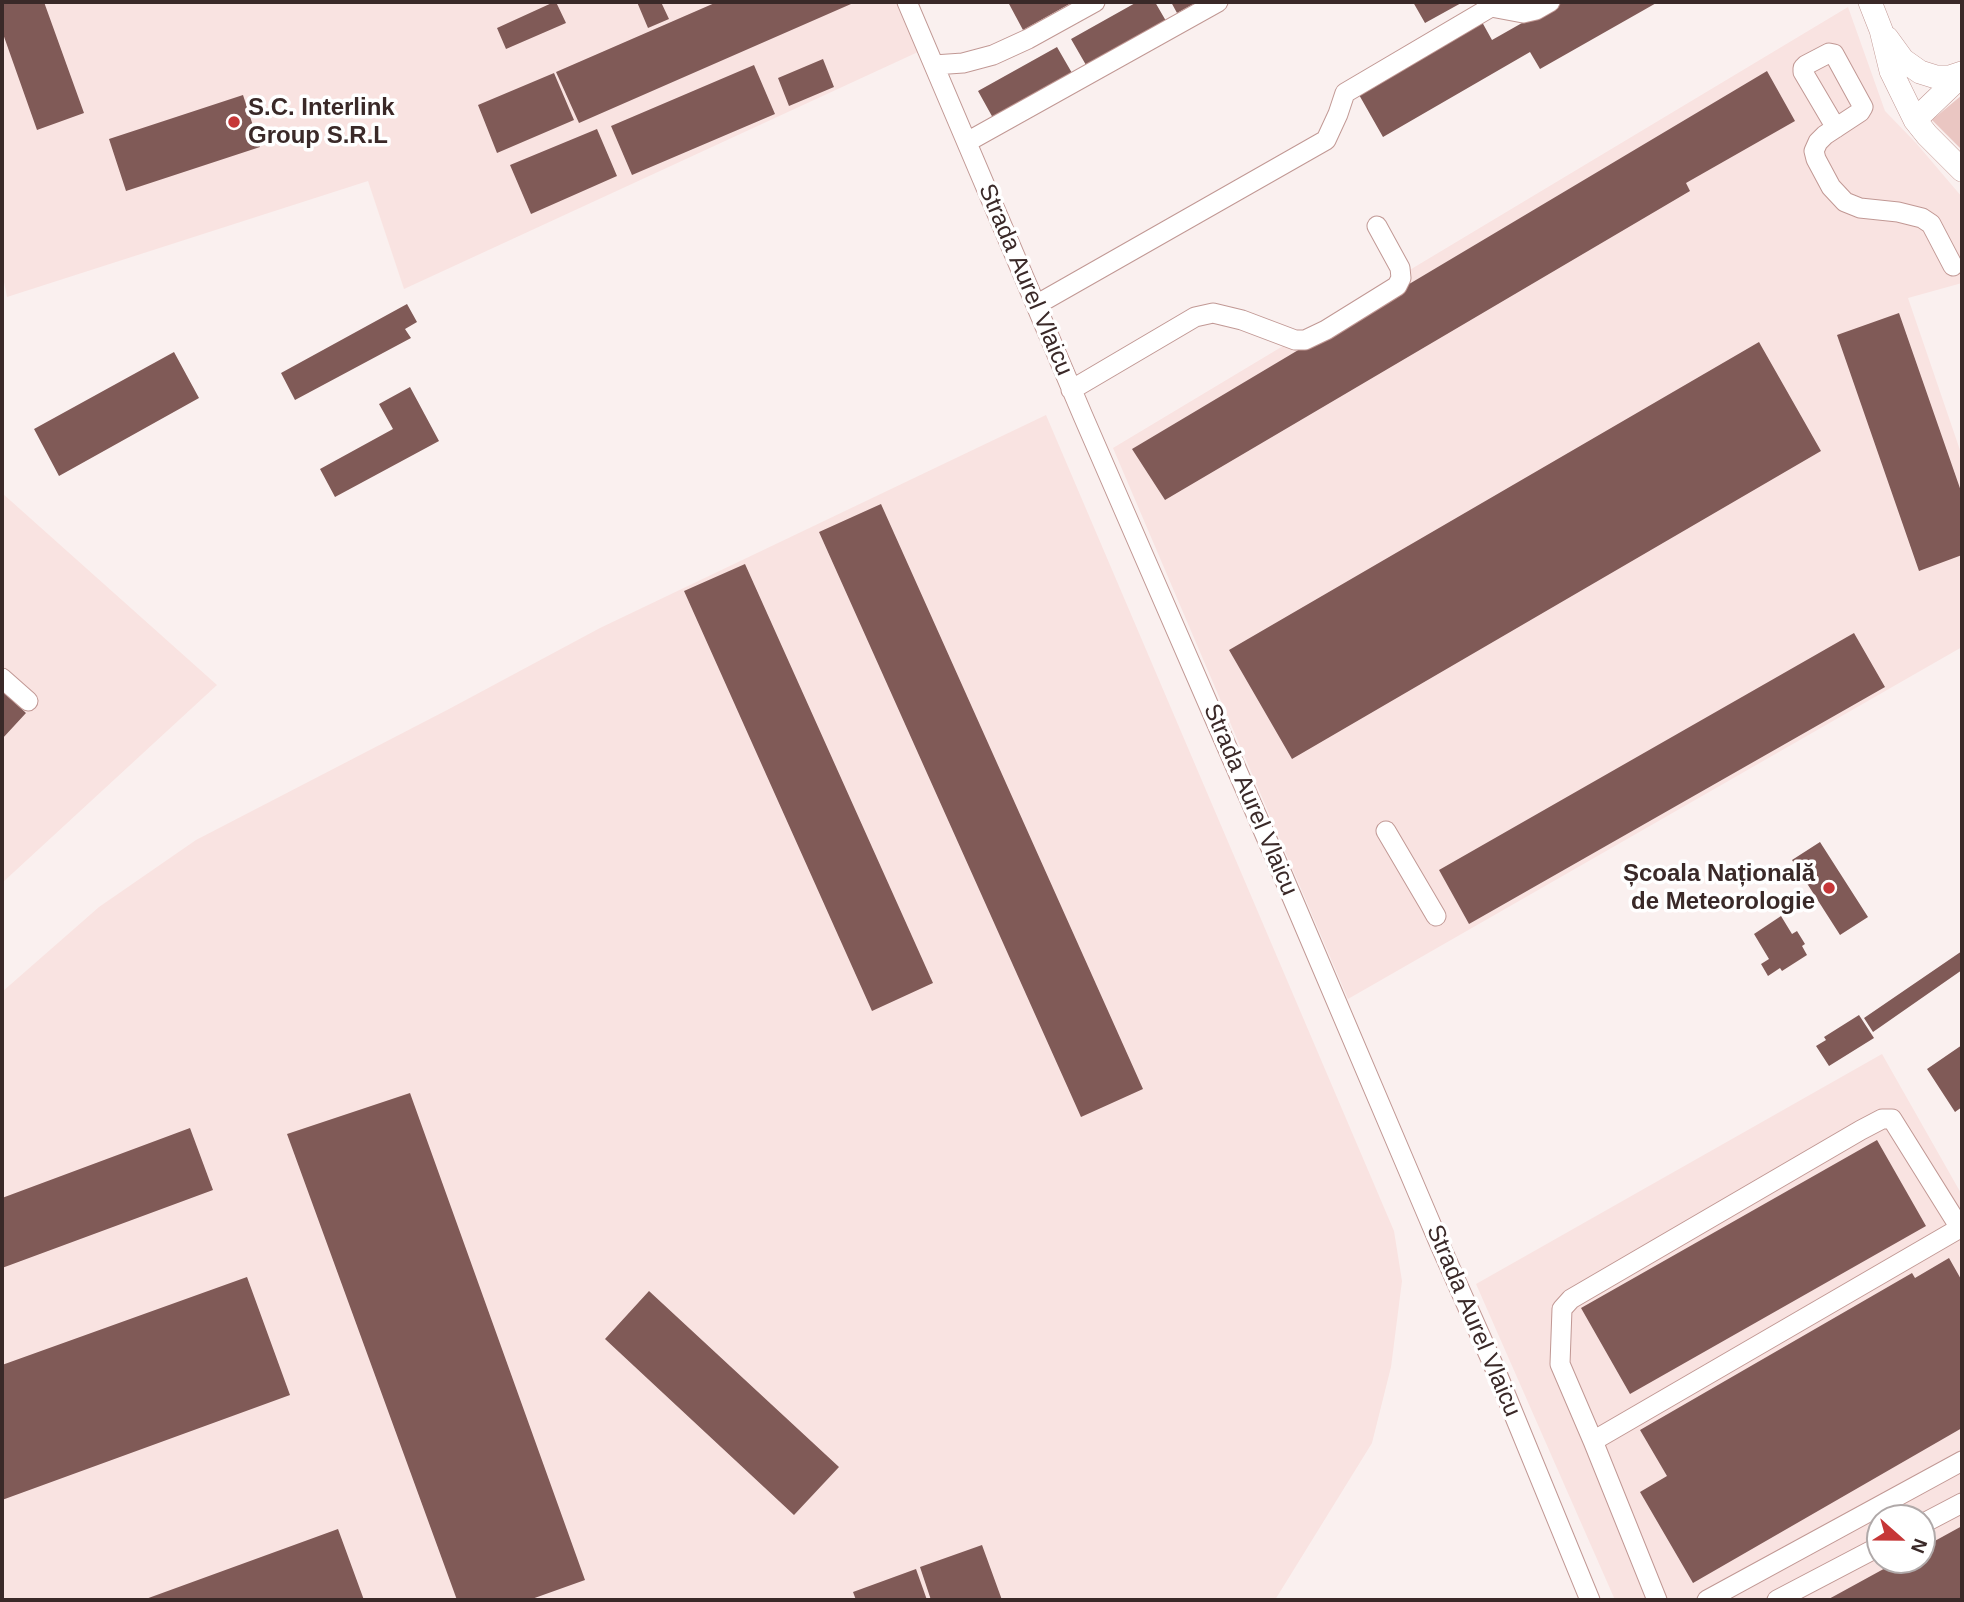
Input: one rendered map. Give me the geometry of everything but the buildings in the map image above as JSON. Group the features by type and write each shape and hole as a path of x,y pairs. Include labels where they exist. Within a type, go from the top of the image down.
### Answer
{"main road":[{"path":"1870,2 1881,30 1891,71 1915,120 1962,170"},
{"path":"1881,30 1903,60 1920,72 1936,77 1962,74"},
{"path":"1915,120 1962,74"}],"street":[{"name":"Strada Aurel Vlaicu","path":"906,2 1496,1371 1590,1600"},
{"path":"934,65 963,63 993,55 1095,2"},
{"path":"967,142 1217,2"},
{"path":"1035,305 1326,140 1345,93 1490,7 1523,13 1536,10 1550,2"},
{"path":"1836,128 1818,142 1814,151 1831,187 1844,202 1860,208 1898,212 1922,218 1931,224 1953,265"},
{"path":"1072,390 1195,317 1213,313 1242,320 1295,340 1305,340 1326,330 1397,286 1401,278 1400,268 1377,226"},
{"path":"2,678 28,701"},
{"path":"1386,831 1436,916"},
{"path":"1593,1441 1961,1230 1892,1119 1882,1119 1850,1137 1570,1299 1562,1308 1560,1364 1657,1600"},
{"path":"1707,1600 1962,1461"},
{"path":"1936,1517 1962,1503"},
{"path":"1777,1600 1866,1553"}],"shaded area":[{"path":"2,2 898,2 918,52 404,289 368,181 7,297 2,272"},
{"path":"1848,7 1885,111 1962,197 1962,283 1908,298 1962,456 1962,647 1348,999 1113,448"},
{"path":"1962,95 1962,150 1932,120"},
{"path":"1046,415 1394,1231 1402,1281 1391,1367 1372,1443 1275,1600 2,1600 2,992 99,907 196,840 600,628"},
{"path":"2,493 217,685 2,883"},
{"path":"1882,1054 1962,1195 1962,1600 1615,1600 1476,1284"}],"place":[{"name":"S.C. Interlink Group S.R.L","path":"234,122"},
{"name":"Școala Națională de Meteorologie","path":"1829,888"}]}
